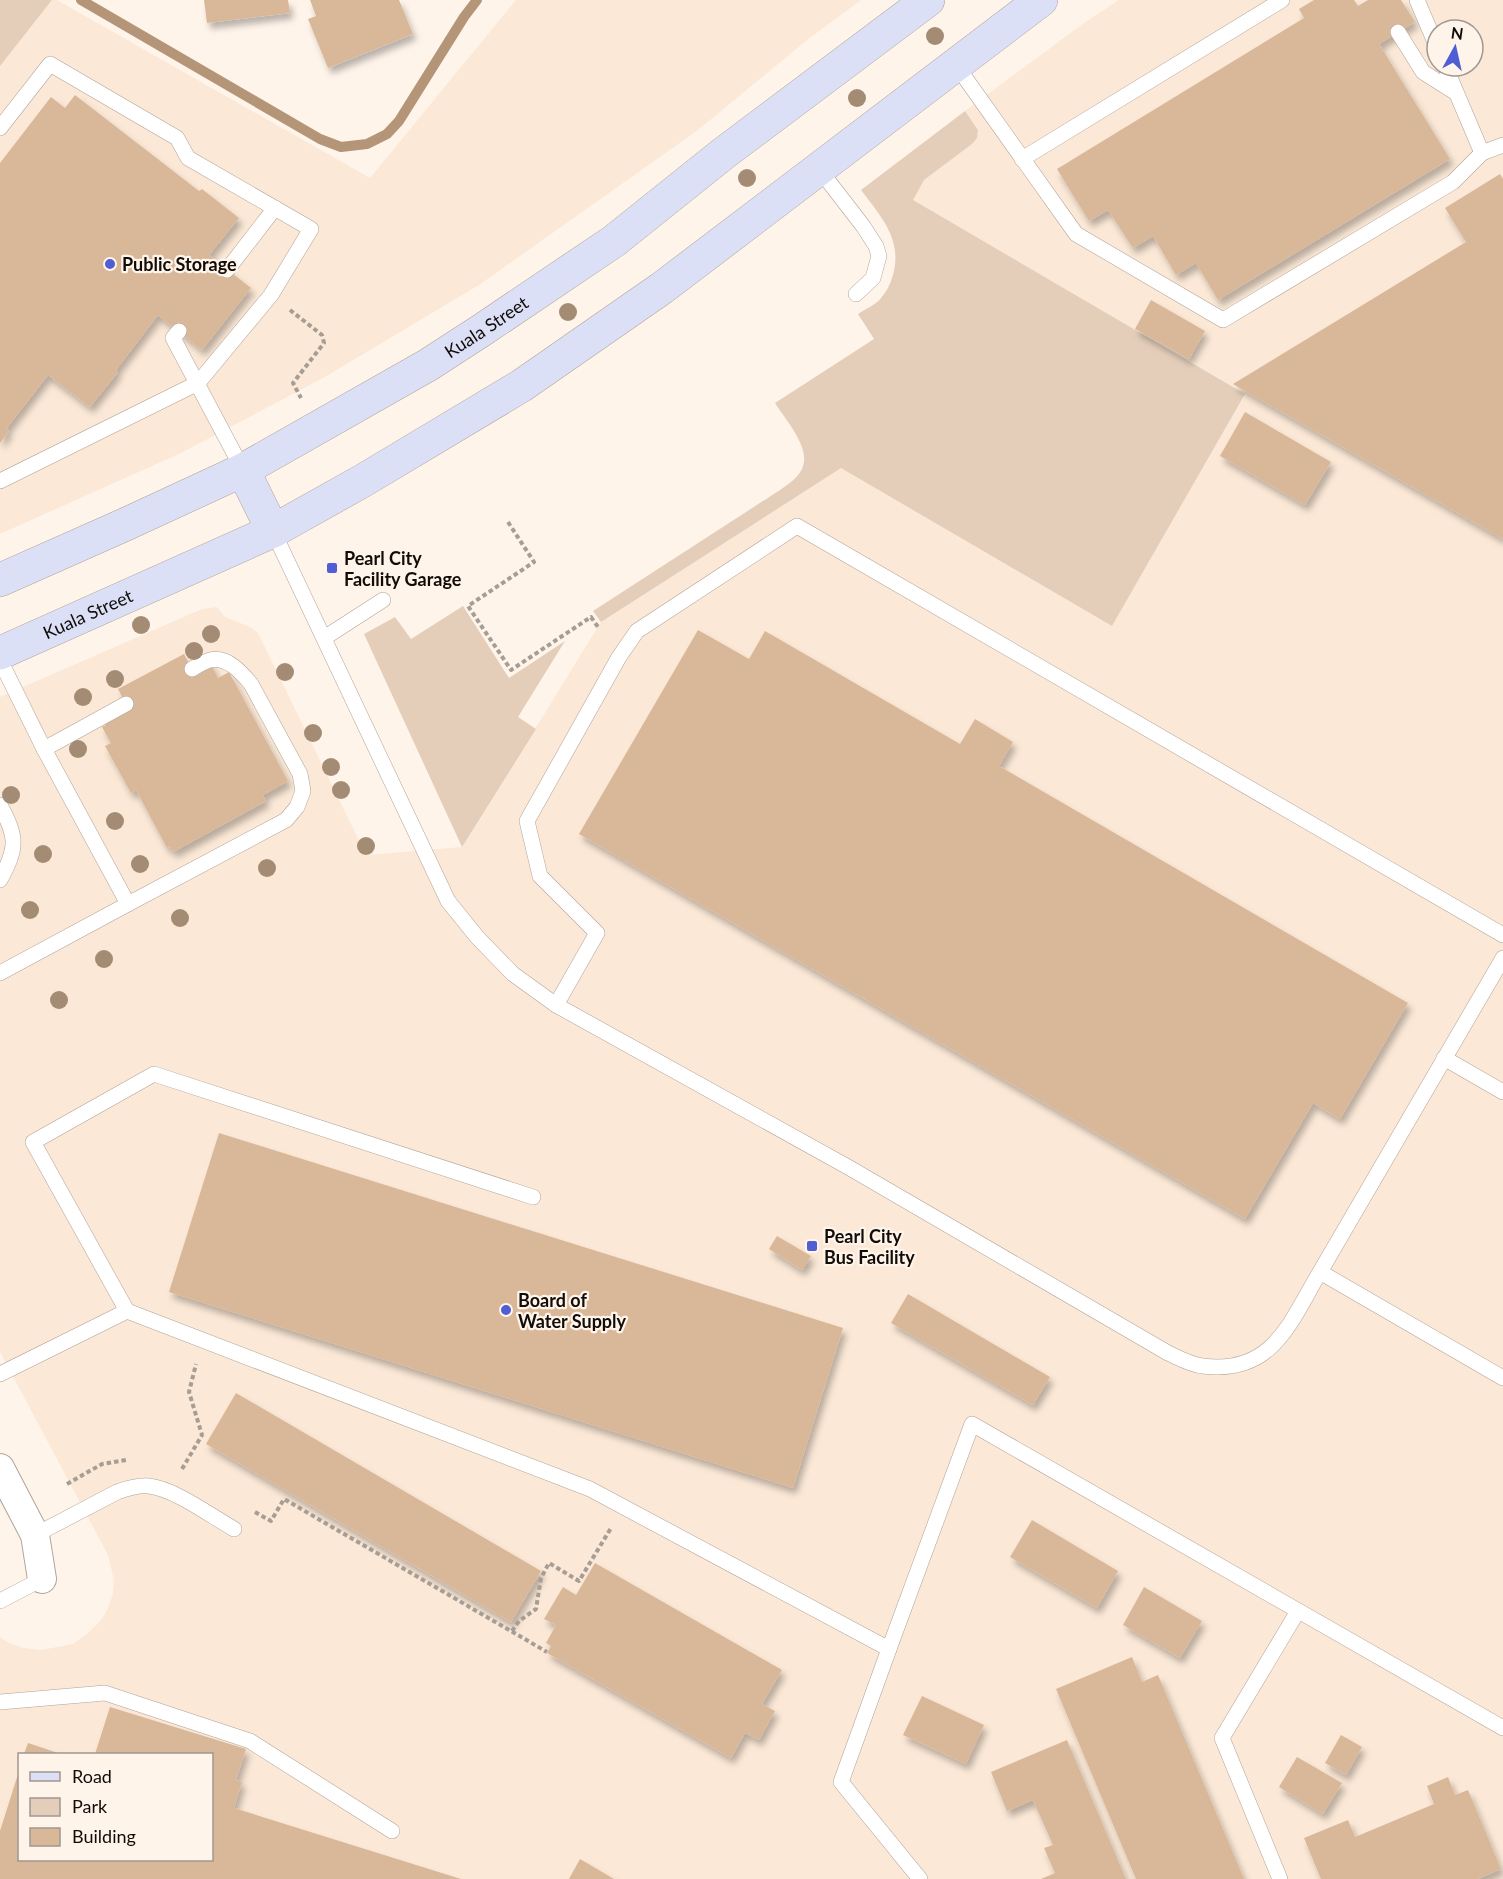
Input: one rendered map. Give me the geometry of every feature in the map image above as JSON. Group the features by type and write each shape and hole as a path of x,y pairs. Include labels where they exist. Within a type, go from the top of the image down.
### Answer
{"main road":[{"name":"Kuala Street","path":"0,580 243,470 428,365 614,241 733,146 928,0"},
{"name":"Kuala Street","path":"0,653 273,531 364,480 520,386 662,288 1041,0"},
{"path":"243,470 273,531"}],"street":[{"path":"0,1468 35,1535 42,1579"}],"lane":[{"path":"1022,159 1282,0"},
{"path":"1417,0 1425,19"},
{"path":"1398,32 1423,72 1456,93"},
{"path":"0,128 50,64 177,138 188,158 311,229 271,295 198,383 0,481"},
{"path":"956,65 1076,234 1223,320 1453,182 1482,153 1503,145"},
{"path":"1450,78 1482,153"},
{"path":"819,169 863,226 876,246 879,256 873,278 856,294"},
{"path":"227,270 275,208"},
{"path":"179,331 173,338 243,470"},
{"path":"556,1005 597,933 540,876 527,821 619,657 637,631 797,526 1503,935"},
{"path":"273,531 448,901 477,937 513,974 556,1005 848,1167 1168,1353 1201,1366 1230,1367 1257,1359 1279,1340 1503,958"},
{"path":"324,638 383,600"},
{"path":"0,660 44,748 128,904"},
{"path":"0,973 286,820 297,807 303,791 300,774 251,684 241,671 224,661 209,660 192,669"},
{"path":"44,748 126,704"},
{"path":"0,805 12,827 13,838 11,856 0,880"},
{"path":"1444,1058 1503,1092"},
{"path":"533,1197 154,1074 33,1142 127,1311 590,1489 889,1649"},
{"path":"1320,1272 1503,1378"},
{"path":"0,1374 127,1311"},
{"path":"921,1879 842,1782 972,1424 1503,1728"},
{"path":"35,1535 117,1491 131,1486 146,1485 175,1494 234,1529"},
{"path":"0,1601 42,1579"},
{"path":"1280,1879 1222,1738 1298,1611"},
{"path":"0,1702 105,1693 127,1700 250,1741 392,1831"}],"path":[{"path":"284,306 322,335 324,339 324,343 293,383 302,398"},
{"path":"508,522 534,562 468,606 511,670 591,617 598,627"},
{"path":"177,1466 182,1469 202,1435 189,1392 193,1372"},
{"path":"67,1485 102,1464 133,1459"},
{"path":"251,1509 271,1521 284,1499 547,1652"},
{"path":"512,1631 519,1621 536,1609 541,1578 549,1563 579,1581 623,1506"}],"shaded area":[{"path":"52,0 57,0 370,178 516,0 861,0 807,40 698,130 479,285 323,378 181,453 0,534 0,66"},
{"path":"1119,0 1503,0 1503,1879 0,1879 0,1637 24,1648 41,1650 73,1644 102,1619 113,1593 114,1580 108,1555 0,1352 0,697 202,609 217,607 225,617 250,627 258,633 366,855 462,847 601,622 841,467 1112,626 1245,394 912,200 924,180 972,144 978,130 965,111 1084,23"}],"green space":[{"path":"0,0 52,0 0,66"},
{"path":"965,111 978,130 977,138 924,180 913,200 1245,394 1112,626 841,468 601,622 593,611 780,490 799,474 803,466 803,450 795,433 775,403 874,339 858,314 883,296 892,278 895,265 893,241 889,231 861,190"},
{"path":"463,606 509,678 565,641 518,717 536,729 462,847 364,634 395,617 411,639"}],"building":[{"path":"204,0 288,0 290,13 207,23"},
{"path":"310,0 399,0 413,34 328,68 308,19 316,16"},
{"path":"1314,0 1354,0 1358,6 1368,0 1401,0 1415,22 1379,44 1450,159 1218,300 1196,263 1176,275 1153,236 1133,248 1108,210 1089,221 1057,169 1304,18 1299,9"},
{"name":"Public Storage","path":"75,95 199,191 202,189 239,218 209,255 251,288 202,350 158,315 90,407 48,375 6,429 9,431 0,443 0,163 51,97 65,108"},
{"path":"1500,174 1503,179 1503,539 1233,384 1466,242 1445,208"},
{"path":"1151,300 1205,331 1189,359 1135,329"},
{"path":"1245,412 1331,462 1305,505 1220,456"},
{"path":"698,630 749,659 765,631 960,744 975,719 1013,742 999,766 1408,1003 1340,1119 1313,1103 1245,1219 579,834"},
{"path":"184,654 193,671 210,662 218,678 229,672 288,781 263,795 266,801 173,852 170,846 167,848 136,790 131,793 105,746 111,743 102,727 106,725 103,721 128,708 118,689"},
{"name":"Board of Water Supply","path":"219,1133 843,1328 793,1488 169,1292"},
{"path":"777,1236 811,1256 802,1270 769,1249"},
{"path":"908,1294 1050,1377 1033,1405 891,1323"},
{"path":"236,1393 541,1571 511,1622 206,1444"},
{"path":"1032,1520 1118,1571 1097,1608 1010,1557"},
{"path":"595,1563 782,1670 762,1704 775,1711 759,1740 745,1733 731,1758 547,1653 551,1646 546,1643 556,1625 544,1619 563,1587 576,1595"},
{"path":"1144,1587 1202,1621 1180,1658 1123,1625"},
{"path":"1132,1657 1142,1682 1158,1675 1244,1879 1136,1879 1056,1689"},
{"path":"922,1696 984,1725 966,1764 903,1735"},
{"path":"110,1707 246,1749 236,1780 242,1782 234,1808 461,1879 0,1879 0,1831 18,1774 18,1861 213,1861 213,1753 95,1753"},
{"path":"1341,1735 1362,1747 1346,1775 1325,1763"},
{"path":"1067,1740 1126,1879 1041,1879 1055,1873 1044,1848 1053,1845 1033,1800 1007,1811 991,1772"},
{"path":"28,1743 58,1753 24,1753"},
{"path":"1297,1757 1342,1783 1323,1814 1279,1787"},
{"path":"1448,1777 1455,1795 1468,1790 1501,1869 1478,1879 1321,1879 1304,1838 1348,1820 1355,1837 1434,1804 1427,1786"},
{"path":"580,1859 614,1879 569,1879"}],"waterway":[{"path":"81,0 320,139 341,147 367,144 387,134 399,121 477,0"}],"place":[{"name":"Public Storage","path":"110,264"},
{"name":"Pearl City Facility Garage","path":"332,568"},
{"name":"Pearl City Bus Facility","path":"812,1246"},
{"name":"Board of Water Supply","path":"506,1310"}]}
